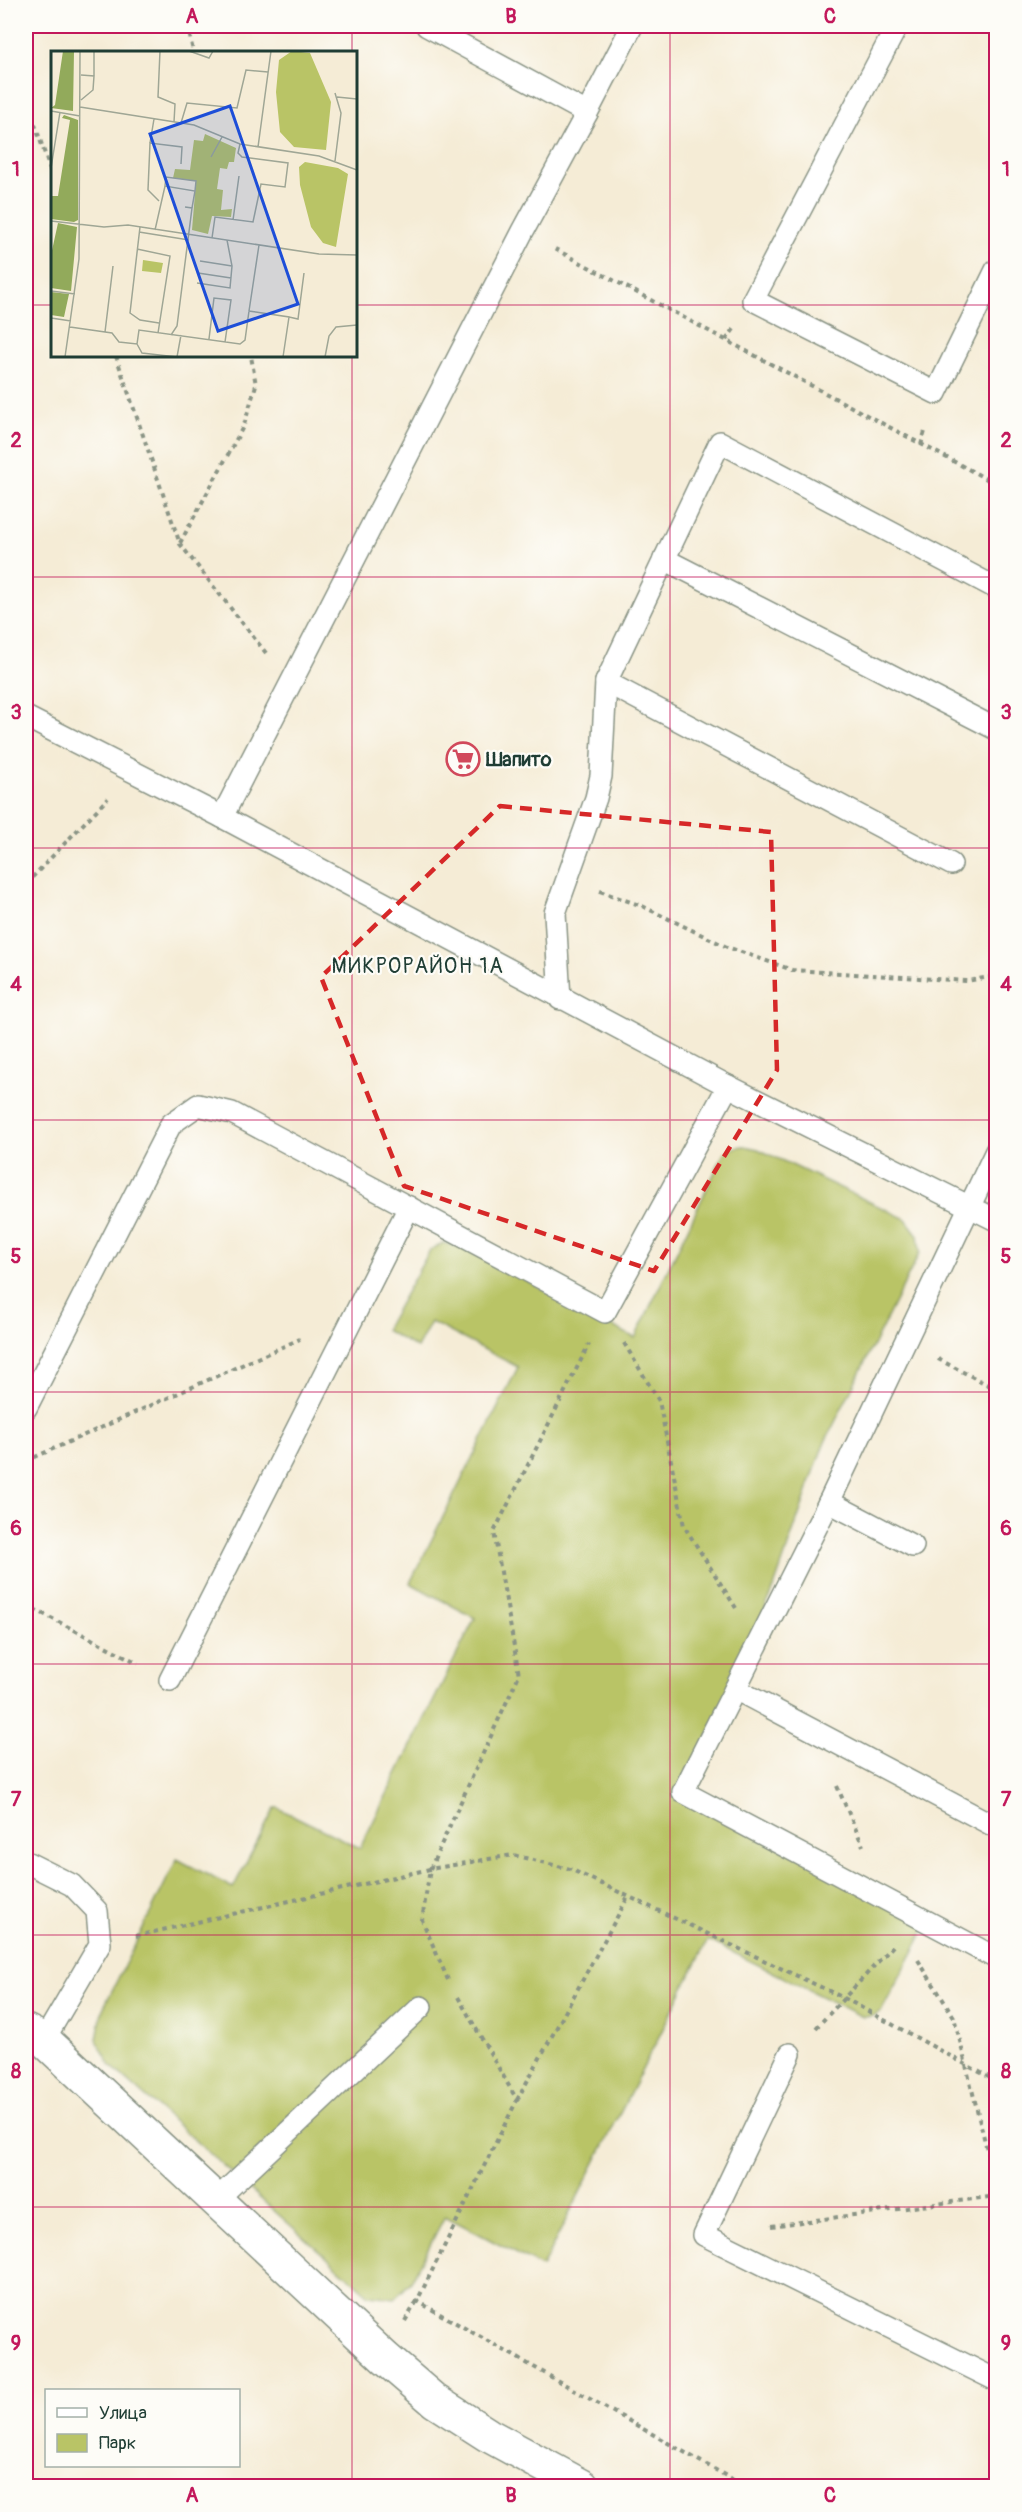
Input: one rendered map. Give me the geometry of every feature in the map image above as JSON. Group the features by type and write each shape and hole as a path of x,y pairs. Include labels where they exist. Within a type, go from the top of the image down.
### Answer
{"street":[{"path":"35,2036 216,2200 385,2358 435,2401 488,2435 582,2487"}],"lane":[{"path":"427,26 587,113"},
{"path":"222,817 523,231 632,26"},
{"path":"897,26 753,300 936,393 996,270"},
{"path":"560,999 555,913 596,798 601,776 606,682 720,442 996,588"},
{"path":"664,559 996,729"},
{"path":"606,682 951,864"},
{"path":"26,717 222,817 560,999 996,1220"},
{"path":"26,1408 171,1124 198,1105 232,1113 605,1312 728,1086"},
{"path":"996,1154 829,1502 683,1792 996,1958"},
{"path":"170,1680 409,1207"},
{"path":"829,1502 913,1546"},
{"path":"735,1689 996,1827"},
{"path":"26,1862 72,1885 97,1911 100,1944 35,2036"},
{"path":"216,2200 421,2007"},
{"path":"790,2054 704,2235 996,2380"}],"path":[{"path":"188,26 193,51"},
{"path":"26,98 51,172"},
{"path":"523,231 996,484"},
{"path":"116,357 180,544 291,684"},
{"path":"180,544 244,425 256,385 250,357"},
{"path":"26,884 134,772"},
{"path":"567,879 642,906 727,947 792,970 967,981 996,976"},
{"path":"517,2100 446,1977 422,1920 430,1869 519,1675 494,1532 605,1312"},
{"path":"26,1461 352,1316"},
{"path":"905,1342 996,1389"},
{"path":"26,1605 170,1680"},
{"path":"100,1944 430,1869 513,1855 570,1869 844,1998 996,2081"},
{"path":"628,1897 517,2100 417,2301 744,2487"},
{"path":"790,2054 895,1944"},
{"path":"704,2235 996,2196"}],"highlighted area":[{"path":"500,806 771,832 777,1070 654,1271 404,1186 321,977"}],"green space":[{"path":"744,1146 758,1149 906,1219 918,1235 920,1252 823,1446 772,1593 683,1792 929,1922 882,2010 874,2016 863,2017 708,1940 542,2267 445,2216 410,2283 395,2298 369,2295 110,2065 97,2040 102,2011 177,1859 233,1888 275,1808 360,1848 475,1618 410,1583 518,1367 431,1322 417,1348 385,1330 430,1250 443,1243 462,1247 635,1338 724,1153"}],"place":[{"name":"Шапито","path":"463,759"}],"district":[{"name":"МИКРОРАЙОН 1А","path":"418,966"}]}
